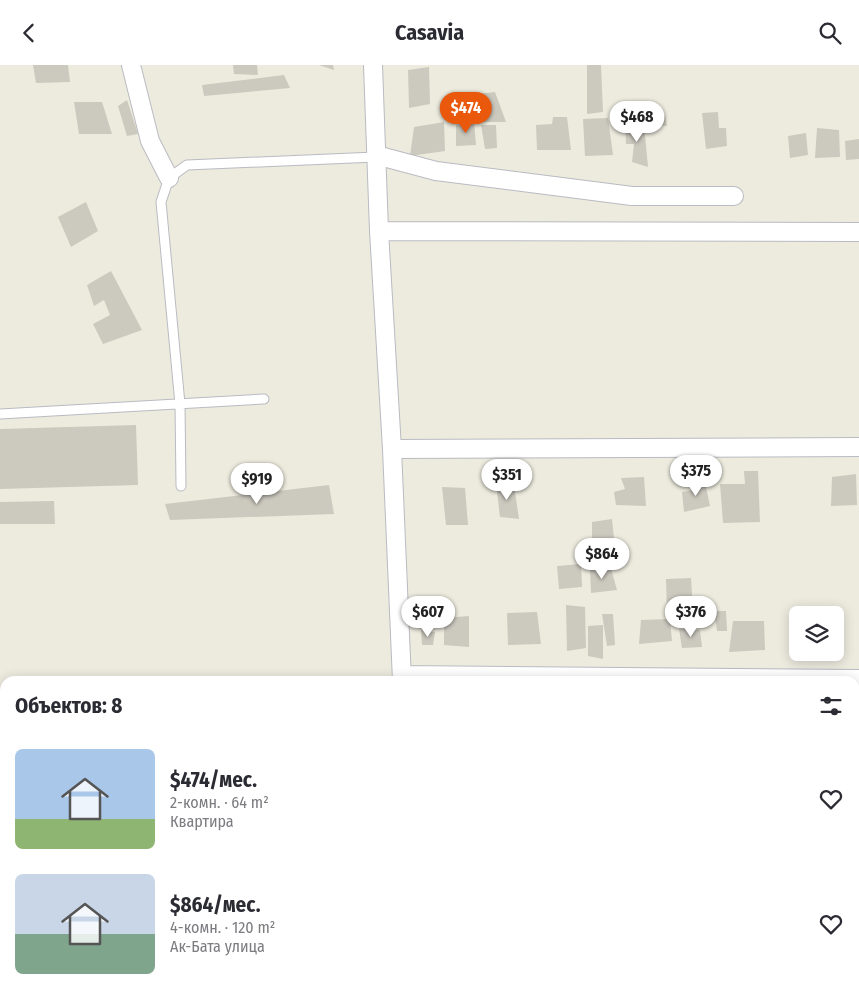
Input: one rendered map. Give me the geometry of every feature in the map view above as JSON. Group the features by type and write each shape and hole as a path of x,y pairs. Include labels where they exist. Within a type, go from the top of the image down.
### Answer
{"street":[{"path":"131,65 150,141 169,178"},
{"path":"373,65 379,231 392,449 402,676"},
{"path":"376,156 436,171 632,196 734,196"},
{"path":"379,231 859,232"},
{"path":"392,449 859,447"}],"lane":[{"path":"181,486 180,404 161,202 169,178 187,165 376,156"},
{"path":"0,414 264,399"}],"building":[{"path":"33,65 68,65 70,82 36,83"},
{"path":"233,65 257,65 258,75 234,74"},
{"path":"319,65 333,65 334,70"},
{"path":"587,65 601,65 603,112 587,114"},
{"path":"429,67 430,104 409,108 408,70"},
{"path":"284,75 290,88 204,96 202,85"},
{"path":"495,92 506,122 480,122 477,94"},
{"path":"127,100 138,134 127,136 118,106"},
{"path":"74,102 102,102 112,134 79,134"},
{"path":"646,103 657,103 657,115 665,115 667,126 649,125"},
{"path":"718,112 719,128 726,128 727,146 706,149 702,113"},
{"path":"553,117 567,117 571,150 537,150 536,125 552,124"},
{"path":"608,118 613,155 585,156 583,119"},
{"path":"474,121 476,145 456,146 456,125"},
{"path":"444,122 445,151 410,156 414,127"},
{"path":"481,125 496,125 497,148 485,149"},
{"path":"625,125 644,125 648,167 632,162 634,144 626,144"},
{"path":"817,128 839,130 840,157 815,158"},
{"path":"806,133 808,155 790,158 788,136"},
{"path":"859,139 859,159 846,160 845,141"},
{"path":"86,202 98,231 71,247 58,217"},
{"path":"111,271 142,330 103,344 93,324 110,315 104,300 94,306 87,285"},
{"path":"136,425 138,485 0,489 0,429"},
{"path":"744,471 758,471 760,522 723,523 720,484 745,484"},
{"path":"856,474 857,505 831,506 832,477"},
{"path":"644,477 646,506 616,505 614,492 625,489 621,478"},
{"path":"689,480 705,482 710,506 684,512 682,492 693,490"},
{"path":"496,484 514,485 519,519 500,517"},
{"path":"329,485 334,514 170,520 165,504"},
{"path":"442,487 465,488 468,525 446,525"},
{"path":"54,501 55,524 0,524 0,502"},
{"path":"612,519 616,558 592,560 592,522"},
{"path":"581,564 582,587 559,589 557,566"},
{"path":"610,565 617,590 591,593 590,568"},
{"path":"691,578 693,611 667,613 666,579"},
{"path":"566,605 585,607 586,648 567,651"},
{"path":"714,611 726,611 727,631 717,631"},
{"path":"537,612 541,644 508,645 507,613"},
{"path":"602,614 613,614 615,645 607,646"},
{"path":"469,616 469,647 444,645 444,618"},
{"path":"670,619 672,641 639,644 641,620"},
{"path":"733,621 764,621 765,650 729,652"},
{"path":"603,625 603,659 588,656 588,626"},
{"path":"679,629 700,630 702,647 682,648"},
{"path":"421,630 435,632 433,645 422,645"}]}
